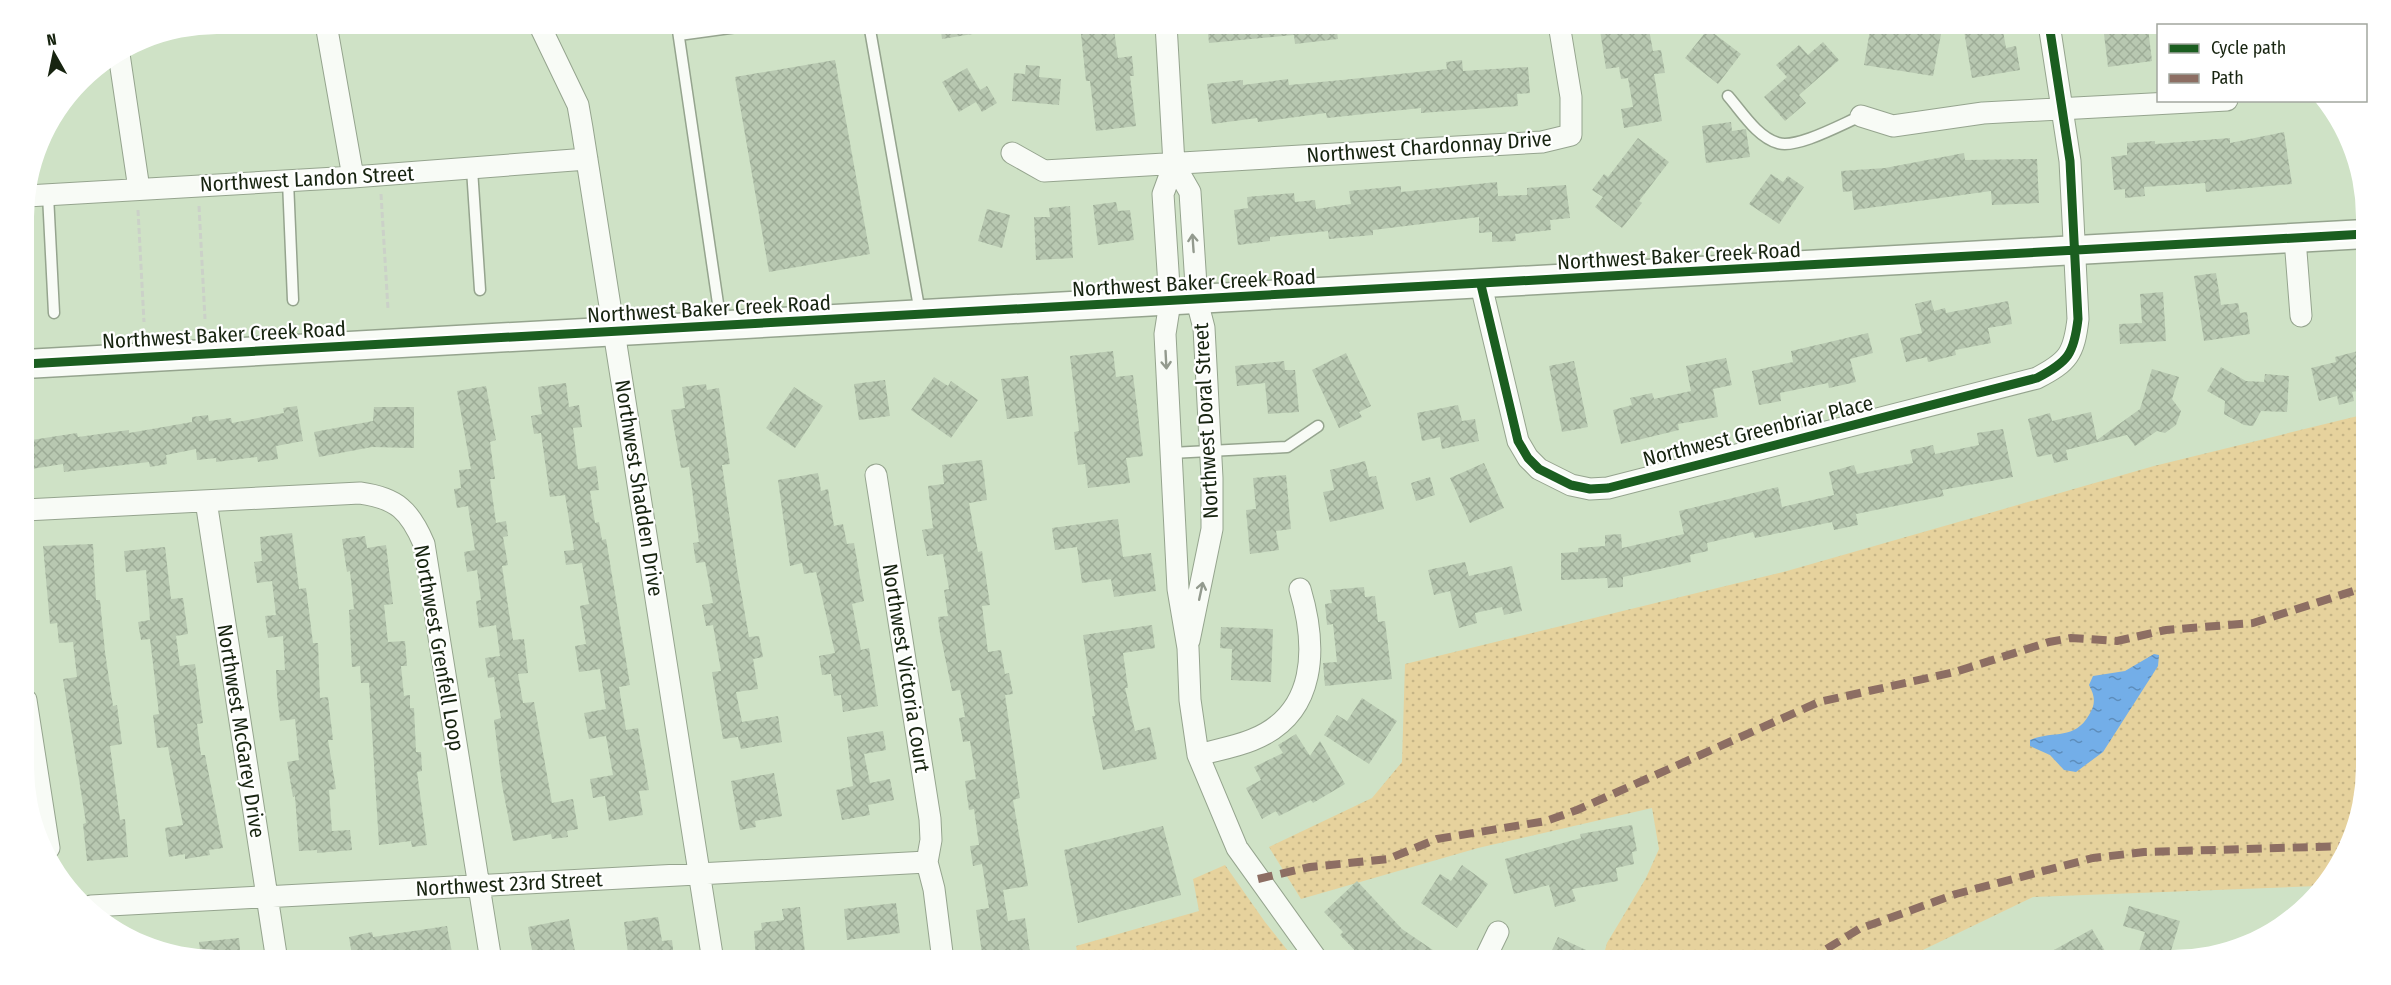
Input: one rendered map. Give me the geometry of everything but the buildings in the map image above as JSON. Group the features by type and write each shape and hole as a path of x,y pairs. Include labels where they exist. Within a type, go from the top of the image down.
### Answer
{"main road":[{"name":"Northwest Baker Creek Road","path":"35,363 1184,302 2356,235"}],"street":[{"name":"Northwest Chardonnay Drive","path":"1174,164 1542,142 1571,135 1571,97 1561,34"},
{"name":"Northwest Greenbriar Place","path":"1481,285 1518,441 1533,463 1556,479 1571,485 1599,488 2037,378 2064,362 2075,341 2078,319 2070,161 2051,34"},
{"path":"328,35 353,177"},
{"name":"Northwest Shadden Drive","path":"543,35 578,105 711,950"},
{"path":"1167,35 1174,164 1190,192 1184,302"},
{"path":"120,63 138,199"},
{"path":"1861,116 1893,126 1974,114 2191,102"},
{"path":"1012,153 1044,171 1174,164"},
{"name":"Northwest Landon Street","path":"37,195 138,199 288,181 587,159"},
{"path":"2295,239 2301,316"},
{"name":"Northwest Doral Street","path":"1188,648 1212,529 1211,450 1204,328 1184,302 1165,334 1178,589 1188,648 1190,700 1198,755 1237,848 1310,950"},
{"name":"Northwest Victoria Court","path":"876,475 930,819 931,840 927,862"},
{"name":"Northwest Grenfell Loop","path":"34,510 360,494 378,496 395,502 414,521 424,544 489,950"},
{"name":"Northwest McGarey Drive","path":"206,501 276,950"},
{"path":"1198,755 1253,740 1274,727 1290,712 1305,688 1311,660 1307,614 1300,589"},
{"path":"34,752 47,832"},
{"path":"927,862 934,889 942,950"},
{"name":"Northwest 23rd Street","path":"98,906 927,862"},
{"path":"1489,950 1498,932"}],"lane":[{"path":"679,35 721,327"},
{"path":"871,35 921,316"},
{"path":"1728,96 1758,131 1779,144 1801,142 1861,116"},
{"path":"472,169 480,290"},
{"path":"288,181 293,300"},
{"path":"37,195 54,313"},
{"path":"1170,453 1287,447 1318,426"}],"path":[{"path":"381,194 387,309"},
{"path":"138,199 144,322"},
{"path":"199,204 205,319"}],"shaded area":[{"path":"2356,416 2356,779 2347,826 2326,869 2313,886 2033,897 1923,950 1605,950 1646,878 1659,849 1652,808 1478,848 1301,899 1269,847 1372,798 1402,762 1405,664 1787,571 2154,466"},
{"path":"1225,865 1287,950 1077,950 1076,946 1199,911 1193,879"}],"water":[{"path":"2154,654 2159,655 2158,666 2103,752 2076,772 2064,770 2050,755 2030,746 2030,740 2070,732 2083,723 2094,704 2089,685 2093,676 2125,671"}],"marked path":[{"path":"1258,879 1310,867 1388,859 1437,839 1546,821 1577,810 1819,702 1955,672 2049,642 2071,638 2117,641 2166,630 2253,623 2356,590"},
{"path":"1825,950 1859,929 1956,894 2093,858 2144,852 2339,846"}],"cycle path":[{"path":"1481,285 1518,441 1528,458 1539,469 1571,485 1590,489 1608,488 2037,378 2056,367 2068,356 2074,341 2078,319 2070,161 2051,34"},
{"path":"35,363 2356,234"}]}
